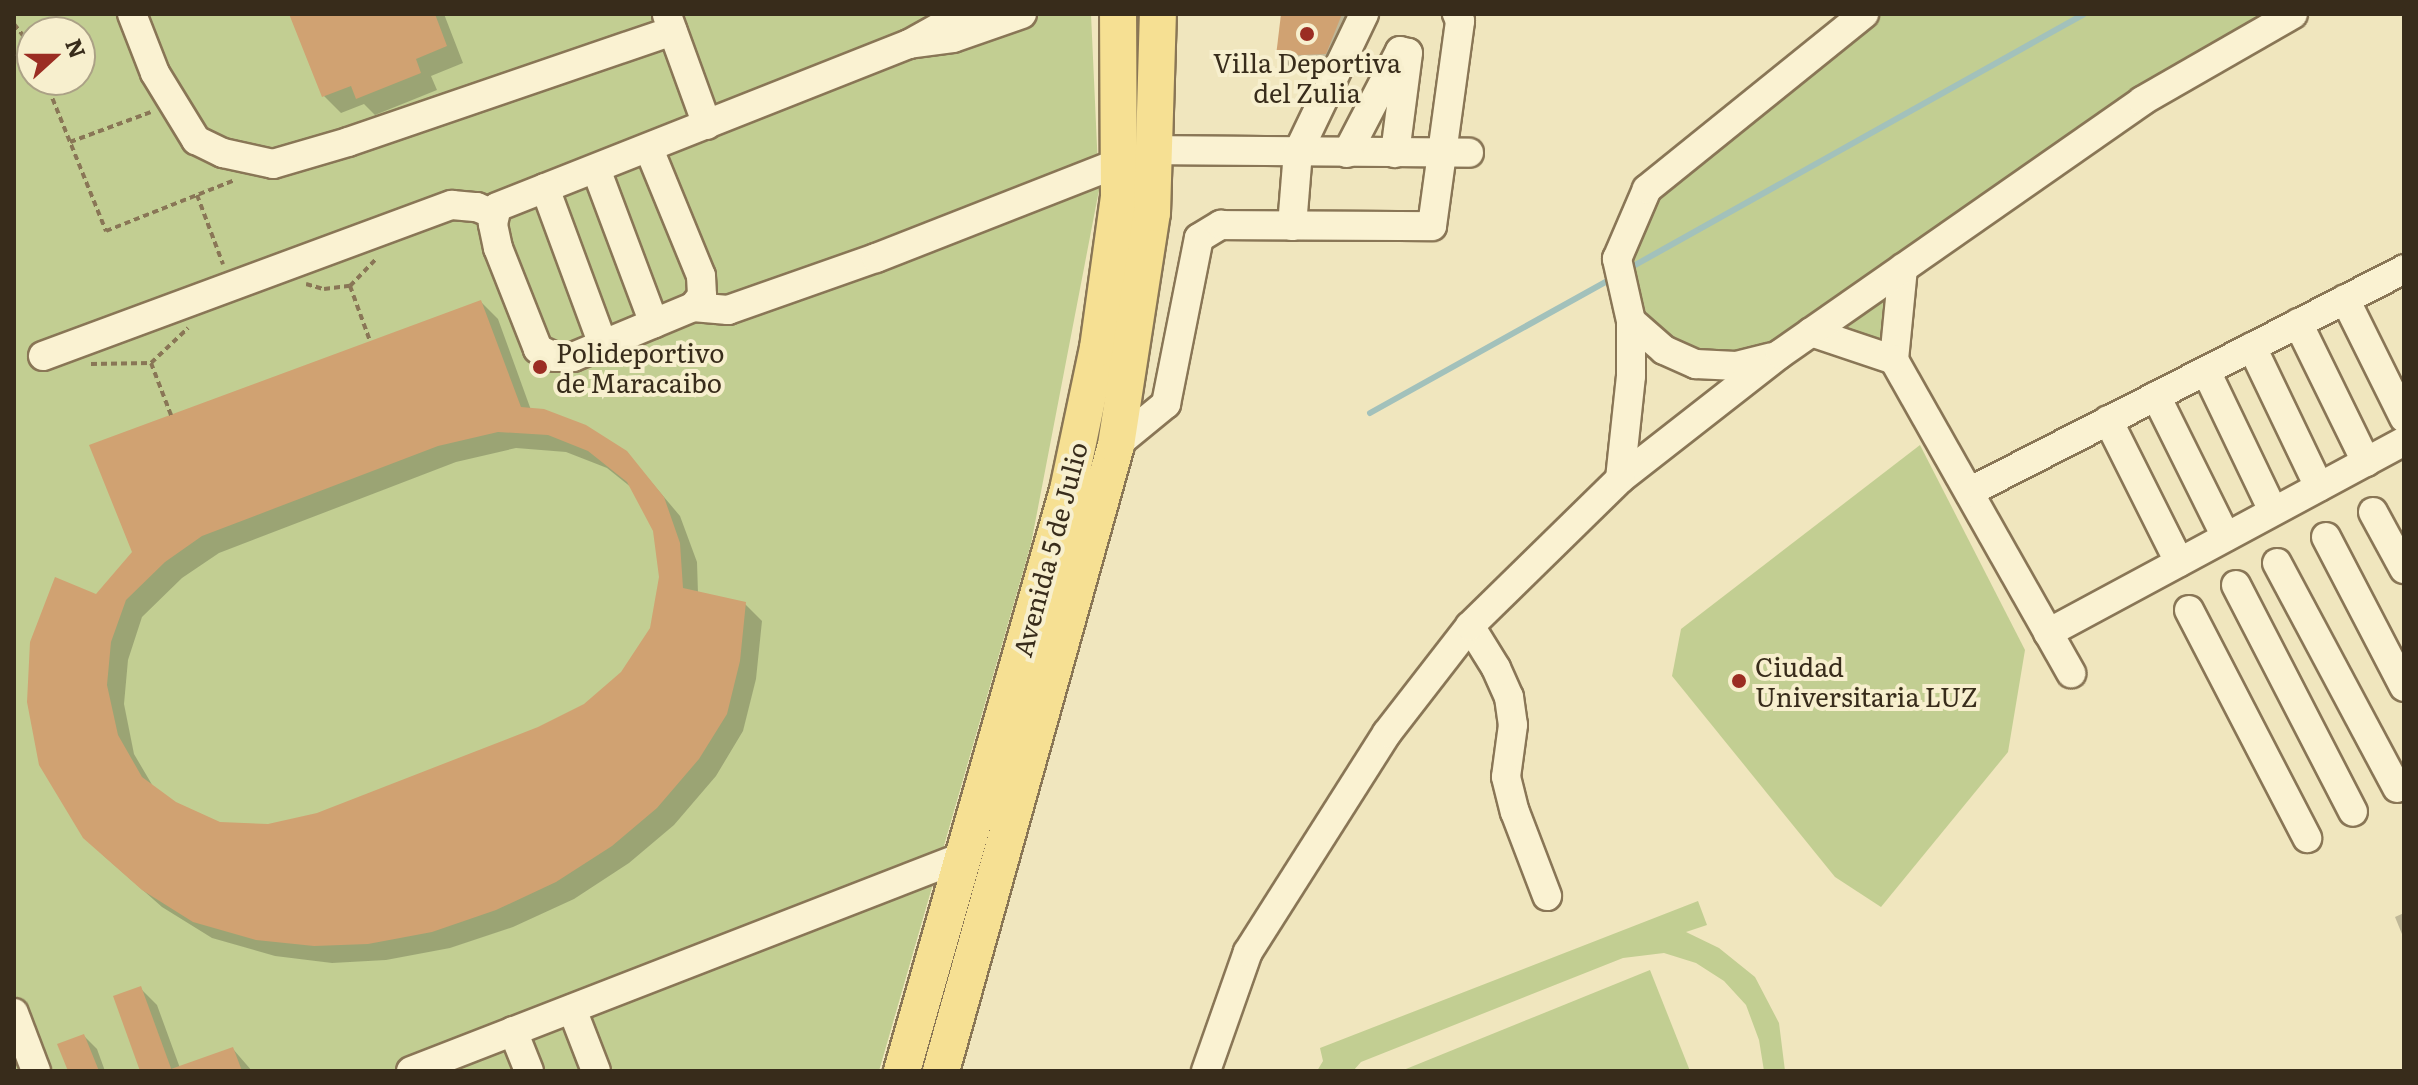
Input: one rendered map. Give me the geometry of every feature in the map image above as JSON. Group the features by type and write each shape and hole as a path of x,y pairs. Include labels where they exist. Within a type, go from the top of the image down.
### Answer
{"main road":[{"name":"Avenida 5 de Julio","path":"902,1071 1068,490 1098,348 1119,197 1118,14"},
{"name":"Avenida 5 de Julio","path":"941,1071 1116,445 1152,213 1158,14"},
{"path":"962,857 997,871"}],"lane":[{"path":"132,14 155,73 196,140 223,153 273,164 348,142 670,23 707,125"},
{"path":"1022,14 972,20 497,207 493,214 498,248 538,349 555,357 573,357 693,307 728,310 876,258 1119,163"},
{"path":"1292,226 1298,152 1364,14"},
{"path":"1116,445 1166,404 1199,238 1221,225 1432,226 1456,154 1460,21 1457,14"},
{"path":"1620,479 1631,376 1631,321 1617,259 1647,189 1864,14"},
{"path":"1206,1071 1248,952 1387,733 1470,626 1620,479 1780,354 2142,101 2293,14"},
{"path":"1347,153 1400,51 1408,53 1395,153"},
{"path":"649,149 701,276 702,296 693,307"},
{"path":"1155,150 1456,154"},
{"path":"596,169 654,323"},
{"path":"545,188 603,345"},
{"path":"43,356 452,205 477,207 493,214"},
{"path":"1903,268 1894,360 2071,673"},
{"path":"1969,492 2345,299 2401,278"},
{"path":"2345,299 2404,418"},
{"path":"1631,321 1664,350 1696,364 1736,366 1780,354"},
{"path":"2298,323 2366,462"},
{"path":"1811,332 1894,360"},
{"path":"2252,347 2319,487"},
{"path":"2206,371 2273,511"},
{"path":"2156,396 2226,537"},
{"path":"2108,420 2179,562"},
{"path":"2048,633 2404,441"},
{"path":"2373,512 2404,569"},
{"path":"2326,537 2404,687"},
{"path":"2277,563 2397,788"},
{"path":"2236,585 2353,812"},
{"path":"2189,610 2307,838"},
{"path":"1470,626 1496,668 1509,697 1513,725 1506,777 1515,812 1547,896"},
{"path":"411,1071 449,1064 513,1031 962,857"},
{"path":"572,1009 596,1071"},
{"path":"14,1013 36,1071"},
{"path":"513,1031 529,1071"}],"path":[{"path":"51,96 106,231 273,164"},
{"path":"70,142 172,104"},
{"path":"197,195 232,286"},
{"path":"350,286 370,341"},
{"path":"151,363 171,415"}],"green space":[{"name":"Polideportivo de Maracaibo","path":"14,14 1091,14 1099,190 1031,544 879,1071 14,1071"},
{"path":"1881,14 2273,14 1784,337 1739,355 1701,354 1663,336 1638,300 1628,259 1653,197"},
{"path":"1895,287 1890,349 1836,329"},
{"path":"1920,445 2025,650 2008,752 1881,907 1835,877 1672,676 1681,629"},
{"path":"1698,901 1707,925 1686,932 1719,948 1755,977 1779,1023 1785,1071 1764,1071 1759,1040 1746,1005 1724,981 1696,963 1664,953 1623,958 1361,1062 1353,1071 1317,1071 1323,1061 1320,1048"},
{"path":"1650,970 1690,1071 1401,1071"}],"building":[{"path":"289,14 435,14 447,46 416,59 421,73 356,99 351,86 322,97"},
{"name":"Villa Deportiva del Zulia","path":"1281,14 1342,14 1326,54 1276,56"},
{"path":"481,300 521,407 544,409 586,425 627,451 664,497 680,543 683,588 746,602 740,661 727,714 699,759 657,808 612,846 556,882 496,910 432,932 368,944 314,946 256,940 193,922 142,890 83,838 39,765 27,702 30,642 55,577 96,594 132,552 89,445","holes":["498,432 548,435 588,451 627,482 653,531 659,577 650,628 621,672 584,704 538,727 317,813 268,824 220,822 176,802 142,777 118,735 107,685 111,642 126,600 165,562 202,536 438,446"]},
{"path":"141,986 172,1071 140,1071 113,996"},
{"path":"84,1034 99,1071 68,1071 57,1044"},
{"path":"233,1047 242,1071 171,1069"}],"waterway":[{"path":"1628,269 2084,14"},
{"path":"1370,413 1614,277"}],"place":[{"name":"Villa Deportiva del Zulia","path":"1307,34"},
{"name":"Polideportivo de Maracaibo","path":"540,367"},
{"name":"Ciudad Universitaria LUZ","path":"1739,681"}]}
